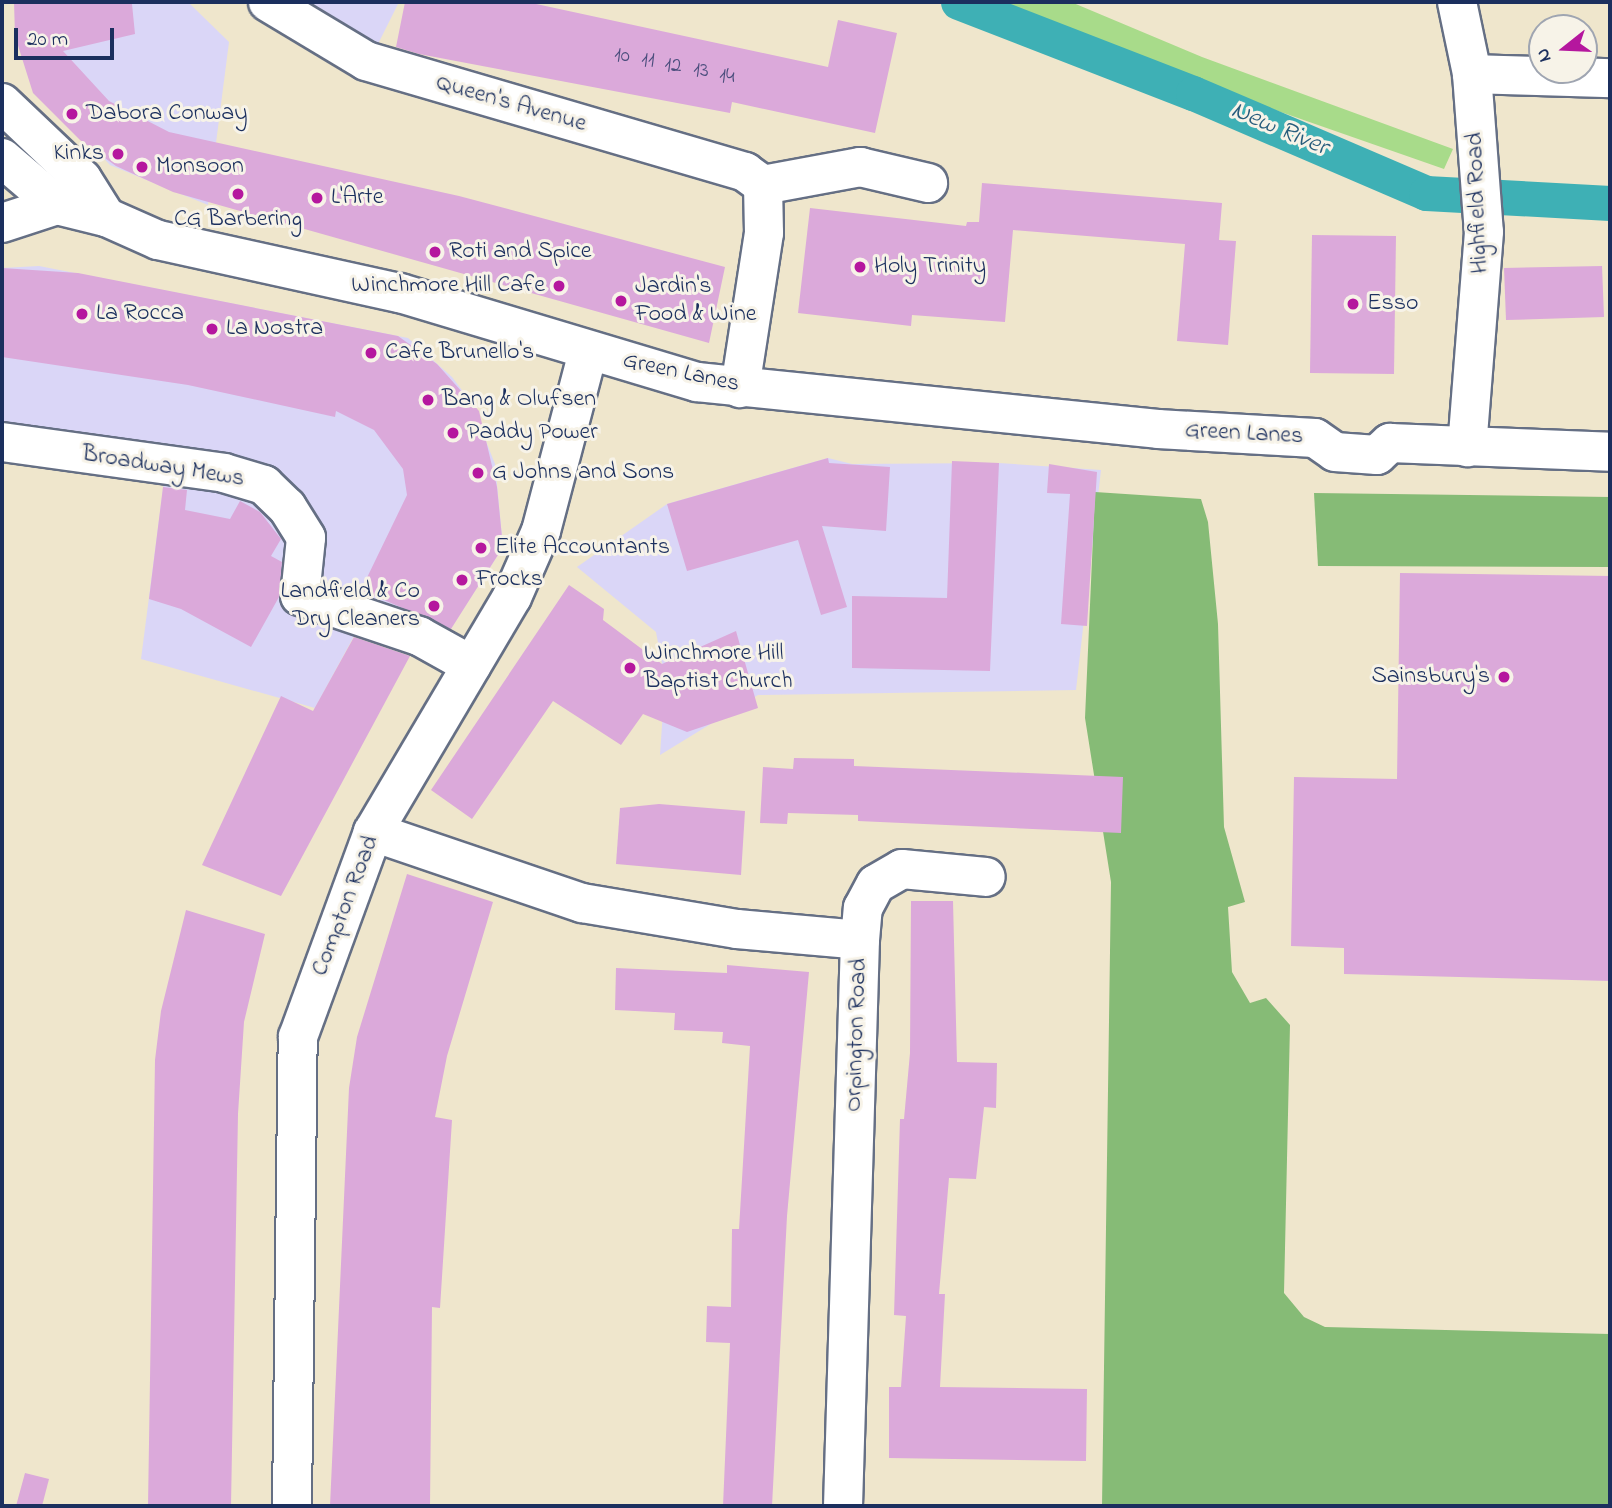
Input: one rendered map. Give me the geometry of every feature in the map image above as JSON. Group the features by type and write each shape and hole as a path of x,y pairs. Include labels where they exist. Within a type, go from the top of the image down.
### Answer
{"street":[{"name":"Queen's Avenue","path":"268,2 366,61 745,172 763,185"},
{"name":"Highfield Road","path":"1457,2 1472,74 1484,232 1466,447"},
{"path":"1472,74 1610,78"},
{"path":"2,103 82,178 106,217"},
{"name":"Green Lanes","path":"2,158 57,205 106,217 158,240 400,293 588,352 697,382 1158,429 1315,438 1328,426 1377,427 1390,443 1610,452"},
{"path":"740,388 764,233 763,185 860,167 928,183"},
{"path":"2,223 57,205"},
{"name":"Compton Road","path":"292,1506 298,1037 373,832 512,597 541,531 588,352"},
{"name":"Broadway Mews","path":"2,442 224,473 264,485 287,507 306,538 300,596 419,636 471,665"},
{"name":"Orpington Road","path":"373,832 582,903 737,929 860,940 843,1506"},
{"path":"860,940 863,908 876,884 902,869 986,877"}],"shaded area":[{"path":"15,2 188,2 229,42 208,205 110,165 29,79 15,30"},
{"path":"304,2 399,2 378,44"},
{"path":"39,266 408,338 452,377 470,401 495,464 503,547 430,661 360,625 315,708 141,659 166,466 2,430 2,268"},
{"path":"828,458 852,464 999,463 1101,470 1076,690 758,695 660,755 665,680 656,632 577,567 667,504"}],"green space":[{"path":"1001,2 1071,2 1202,57 1453,149 1444,169 1132,60"},
{"path":"1095,492 1201,499 1208,522 1218,624 1224,827 1245,902 1228,907 1232,972 1250,1003 1266,998 1290,1025 1284,1293 1304,1317 1325,1327 1610,1334 1610,1506 1102,1506 1111,882 1085,718"},
{"path":"1314,493 1610,497 1610,567 1318,566"}],"building":[{"path":"14,2 132,4 135,34 63,51 109,101 169,132 459,196 725,267 709,343 173,192 116,166 80,140 33,93 15,36"},
{"path":"405,2 527,2 828,67 838,20 897,33 875,133 732,102 730,113 419,54 396,47"},
{"path":"982,183 1222,203 1219,240 1236,241 1228,345 1177,341 1185,244 1013,230 1005,322 912,315 911,326 798,313 810,208 966,226 967,222 979,222"},
{"name":"Esso","path":"1312,235 1396,236 1394,374 1310,373"},
{"path":"1602,266 1604,317 1506,320 1504,268"},
{"path":"2,268 78,273 398,336 437,364 479,411 497,487 503,547 451,629 361,590 407,495 403,469 374,430 336,411 335,417 188,385 2,357"},
{"path":"828,458 829,463 890,467 886,531 822,526 847,607 821,615 798,540 687,571 667,504"},
{"path":"952,461 999,463 990,671 852,668 852,596 947,598"},
{"path":"1049,464 1097,472 1087,626 1061,624 1070,494 1047,493"},
{"path":"163,487 187,490 185,510 230,519 240,501 260,512 281,539 271,556 282,562 279,597 251,647 181,609 149,599"},
{"name":"Sainsbury's","path":"1400,573 1610,576 1610,981 1344,974 1344,948 1291,946 1294,777 1397,779"},
{"name":"Winchmore Hill Baptist Church","path":"569,585 604,609 603,620 662,664 736,631 758,708 687,732 643,714 621,745 553,701 472,819 431,790"},
{"path":"354,637 410,656 281,896 202,865 281,696 313,711"},
{"path":"794,758 854,759 854,766 1123,777 1121,833 858,821 858,815 788,813 787,824 760,823 763,767 793,769"},
{"path":"659,804 745,811 741,875 616,864 620,808"},
{"path":"407,874 493,902 447,1056 435,1117 452,1120 440,1308 432,1307 430,1506 330,1506 349,1088 357,1037"},
{"path":"911,901 953,901 957,1062 997,1063 996,1108 984,1107 976,1179 949,1178 939,1294 945,1294 940,1387 1087,1389 1086,1461 889,1458 889,1387 901,1387 906,1316 894,1315 900,1119 904,1119 910,1053"},
{"path":"186,910 265,934 244,1022 238,1114 231,1506 148,1506 155,1060 161,1011"},
{"path":"727,965 809,972 787,1216 772,1506 723,1506 730,1343 706,1342 707,1306 731,1307 732,1229 739,1229 750,1046 722,1043 723,1032 674,1030 675,1013 615,1010 616,968 727,973"},
{"path":"25,1473 49,1479 42,1506 16,1506"}],"waterway":[{"name":"New River","path":"958,2 1193,93 1426,193 1610,203"}],"place":[{"name":"Dabora Conway","path":"72,114"},
{"name":"Kinks","path":"118,154"},
{"name":"Monsoon","path":"142,167"},
{"name":"CG Barbering","path":"238,194"},
{"name":"L'Arte","path":"317,198"},
{"name":"Roti and Spice","path":"435,252"},
{"name":"Holy Trinity","path":"860,267"},
{"name":"Winchmore Hill Cafe","path":"559,286"},
{"name":"Jardin's Food & Wine","path":"621,301"},
{"name":"Esso","path":"1353,304"},
{"name":"La Rocca","path":"82,314"},
{"name":"La Nostra","path":"212,329"},
{"name":"Cafe Brunello's","path":"371,353"},
{"name":"Bang & Olufsen","path":"428,400"},
{"name":"Paddy Power","path":"453,433"},
{"name":"G Johns and Sons","path":"478,473"},
{"name":"Elite Accountants","path":"481,548"},
{"name":"Frocks","path":"462,580"},
{"name":"Landfield & Co Dry Cleaners","path":"434,606"},
{"name":"Winchmore Hill Baptist Church","path":"630,668"},
{"name":"Sainsbury's","path":"1504,677"}]}
